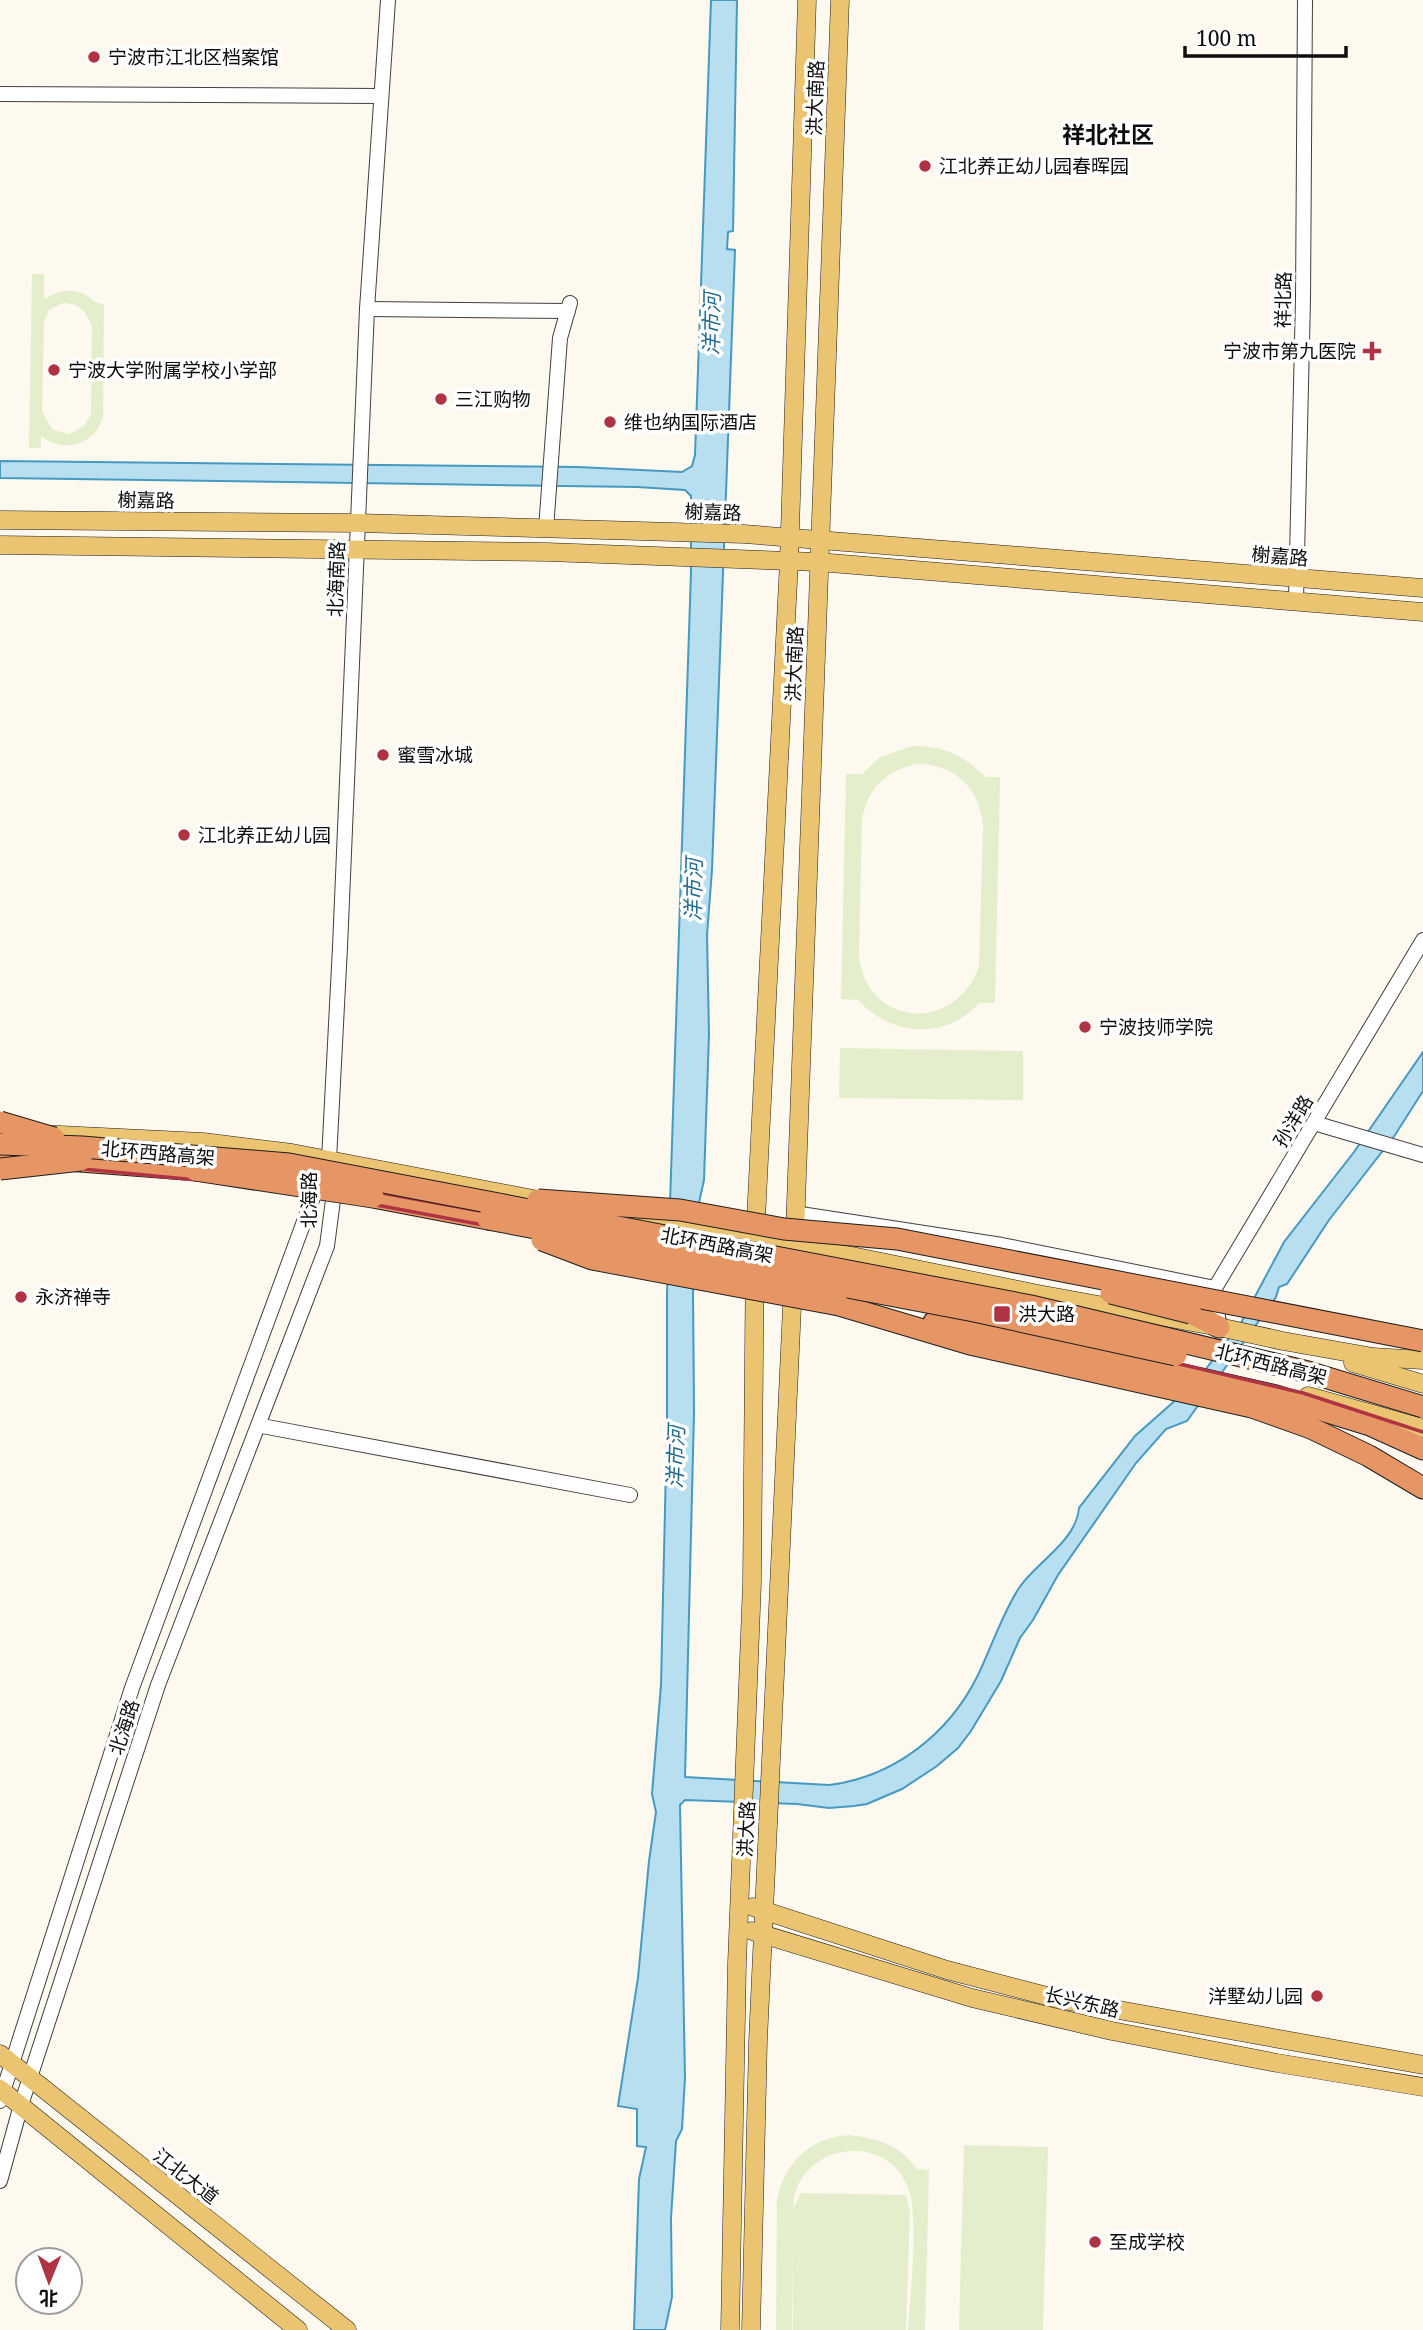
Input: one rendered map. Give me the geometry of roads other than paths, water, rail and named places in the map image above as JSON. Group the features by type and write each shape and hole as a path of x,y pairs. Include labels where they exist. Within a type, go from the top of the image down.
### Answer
{"highway":[{"path":"0,1122 82,1153"},
{"name":"北环西路高架","path":"0,1144 82,1153 362,1194 974,1311 1307,1384 1423,1420"},
{"path":"0,1166 82,1153"},
{"name":"北环西路高架","path":"0,1156 82,1153 289,1164 1031,1306 1308,1372 1423,1407"},
{"path":"458,1196 680,1210 790,1229 1111,1293 1191,1313 1219,1326"},
{"path":"488,1219 592,1259 998,1333 1276,1396 1370,1425 1423,1449"},
{"path":"790,1229 897,1239 1423,1341"},
{"path":"839,1304 970,1344 1252,1406 1322,1433 1369,1456 1423,1488"}],"main road":[{"name":"洪大南路","path":"754,1330 755,1239 790,537 807,0"},
{"name":"洪大南路","path":"791,1330 793,1285 790,1229 839,0"},
{"name":"榭嘉路","path":"0,520 358,519 547,524 819,539 1423,589"},
{"path":"0,545 547,552 818,562 1423,612"},
{"path":"0,1133 203,1142 329,1160 755,1239 790,1229 1038,1294 1373,1357 1423,1360"},
{"path":"0,1166 70,1167 245,1184 312,1196 793,1285 1132,1352 1328,1401 1423,1429"},
{"name":"洪大路","path":"730,2330 739,1927 751,1583 754,1330"},
{"name":"洪大路","path":"751,2330 762,1934 791,1330"},
{"path":"1283,1341 1423,1384"},
{"name":"长兴东路","path":"740,1904 764,1909 947,1970 1058,1999 1423,2065"},
{"name":"长兴东路","path":"739,1927 972,1998 1111,2031 1423,2087"},
{"name":"江北大道","path":"6,2059 347,2330"},
{"path":"1,2094 21,2105 298,2330"}],"street":[{"name":"北海南路","path":"329,1160 366,309 388,0"},
{"name":"祥北路","path":"1296,600 1303,299 1305,0"},
{"path":"0,94 380,96"},
{"path":"366,309 569,307 559,338 547,524"},
{"name":"孙洋路","path":"1215,1288 1423,940"},
{"path":"1314,1123 1423,1155"},
{"name":"北海路","path":"1,2094 6,2059 132,1688 312,1196 329,1160"},
{"name":"北海路","path":"0,2181 21,2105 158,1685 327,1245 333,1200 329,1160"},
{"path":"790,1229 1002,1245 1215,1288 1219,1326"},
{"path":"262,1426 630,1494"}],"water":[{"name":"洋市河","path":"711,0 737,0 733,231 728,232 727,249 735,250 712,870 707,935 709,1034 704,1180 698,1207 693,1294 694,1412 685,1777 829,1785 876,1773 917,1749 935,1734 966,1696 1002,1619 1026,1578 1071,1531 1079,1508 1135,1436 1196,1382 1242,1321 1284,1242 1354,1152 1423,1052 1423,1091 1395,1135 1329,1220 1287,1284 1279,1287 1276,1297 1187,1421 1166,1429 1136,1463 1058,1575 1020,1638 1001,1681 958,1748 937,1766 902,1789 867,1804 829,1808 797,1804 685,1800 680,1805 685,2078 682,2129 676,2141 671,2218 672,2297 665,2330 634,2330 639,2179 646,2147 637,2146 637,2109 618,2106 638,1978 656,1812 652,1794 661,1685 667,1294 691,572 691,496 685,490 637,487 0,478 0,461 578,467 682,472 692,466 695,455"}],"railway":[{"path":"0,1151 81,1154 289,1176 1004,1307 1307,1380 1423,1416"},
{"path":"0,1165 83,1169 291,1189 1000,1322 1303,1393 1423,1432"}],"place":[{"name":"宁波市江北区档案馆","path":"94,57"},
{"name":"江北养正幼儿园春晖园","path":"925,166"},
{"name":"宁波市第九医院","path":"1372,351"},
{"name":"宁波大学附属学校小学部","path":"54,370"},
{"name":"三江购物","path":"441,399"},
{"name":"维也纳国际酒店","path":"610,422"},
{"name":"蜜雪冰城","path":"383,755"},
{"name":"江北养正幼儿园","path":"184,835"},
{"name":"宁波技师学院","path":"1085,1027"},
{"name":"永济禅寺","path":"21,1297"},
{"name":"洪大路","path":"1002,1314"},
{"name":"洋墅幼儿园","path":"1317,1996"},
{"name":"至成学校","path":"1095,2242"}],"district":[{"name":"祥北社区","path":"1108,135"}]}
